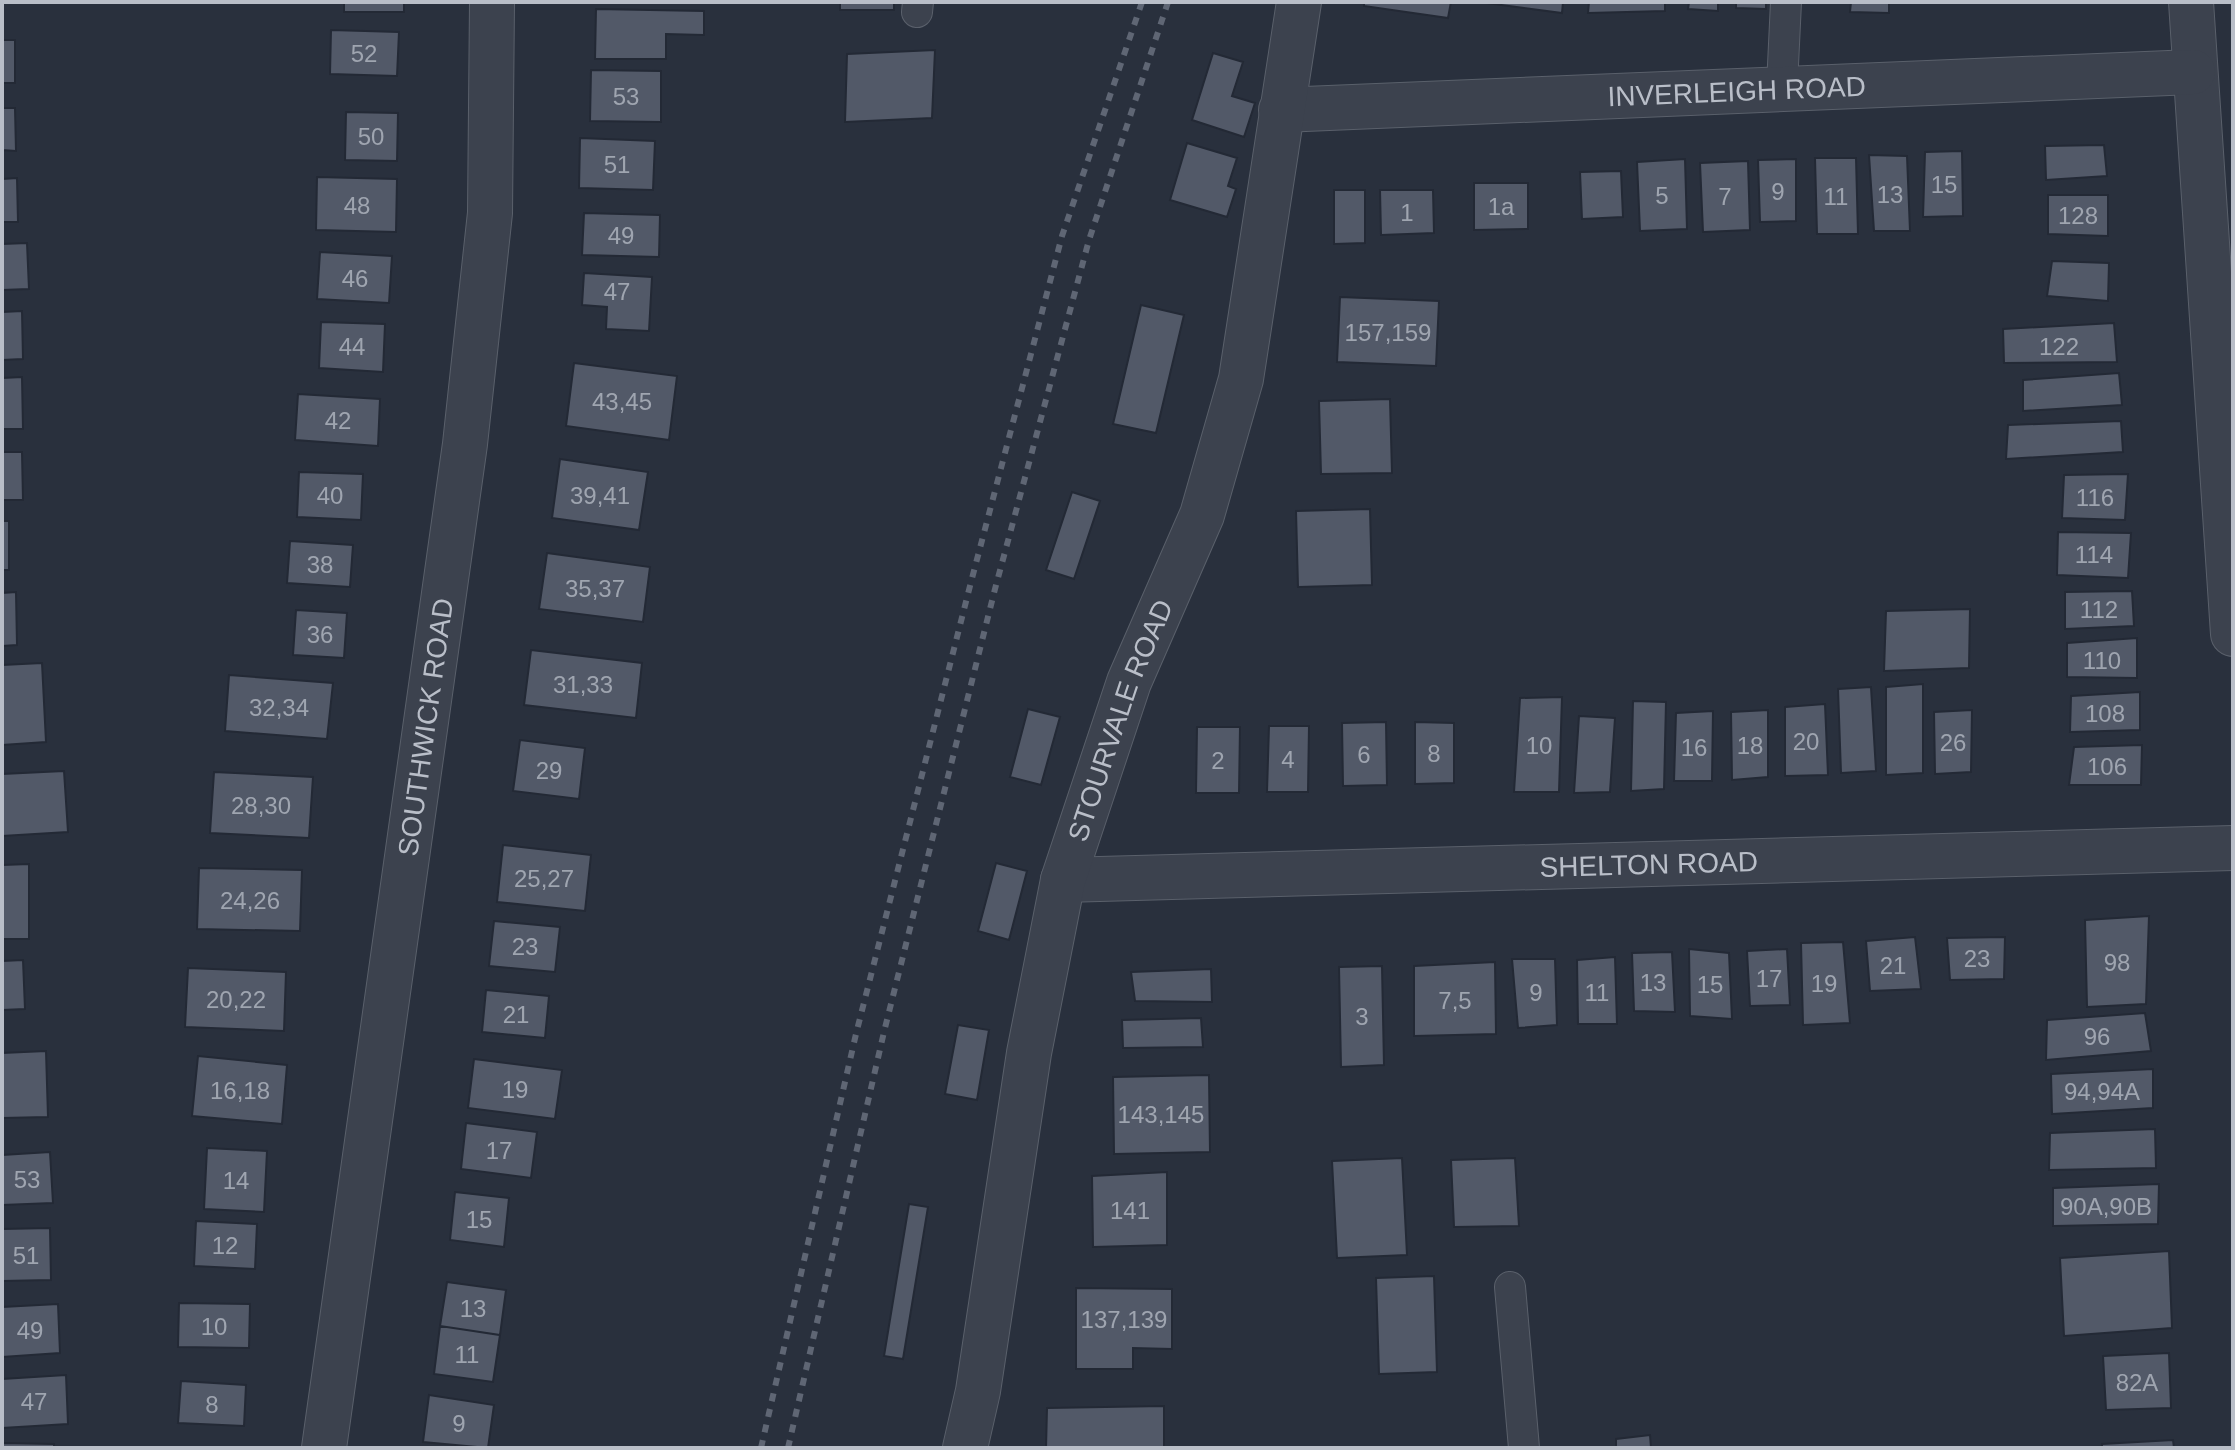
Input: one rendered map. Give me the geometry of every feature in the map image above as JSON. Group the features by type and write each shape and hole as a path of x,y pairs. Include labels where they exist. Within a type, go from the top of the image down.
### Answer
{"street":[{"name":"SOUTHWICK ROAD","path":"324,1448 465,444 490,213 492,2"},
{"name":"STOURVALE ROAD","path":"965,1448 980,1375 1029,1053 1063,880 1129,682 1202,515 1241,379 1299,2"},
{"path":"2191,2 2193,72 2231,550 2233,634"},
{"name":"INVERLEIGH ROAD","path":"1281,110 1782,86 2193,72"},
{"name":"SHELTON ROAD","path":"1063,880 2233,848"}],"lane":[{"path":"1782,86 1786,2"},
{"path":"1510,1287 1524,1448"}],"building":[{"path":"344,2 404,2 404,12 344,12"},
{"path":"840,2 894,2 894,10 840,10"},
{"path":"1364,2 1451,2 1448,18 1364,6"},
{"path":"1479,2 1563,2 1562,13"},
{"path":"1589,2 1665,2 1665,11 1588,13"},
{"path":"1689,2 1718,2 1718,11 1688,9"},
{"path":"1736,2 1766,2 1766,9 1736,8"},
{"path":"1851,2 1889,2 1889,13 1850,12"},
{"path":"596,9 704,11 704,35 666,34 666,59 595,59"},
{"path":"331,30 399,32 397,76 330,74"},
{"path":"2,40 15,40 15,83 2,83"},
{"path":"935,50 932,118 845,122 847,54"},
{"path":"1213,53 1243,62 1232,96 1255,103 1244,137 1192,120"},
{"path":"591,70 661,71 661,122 590,121"},
{"path":"2,108 15,108 16,151 2,150"},
{"path":"346,112 398,113 397,161 345,160"},
{"path":"580,138 655,141 653,190 579,188"},
{"path":"1187,143 1237,158 1228,186 1236,189 1227,217 1170,200"},
{"path":"2104,145 2107,176 2046,180 2045,146"},
{"path":"1962,151 1963,216 1923,217 1925,152"},
{"path":"1869,155 1907,156 1910,231 1874,231"},
{"path":"1815,158 1856,158 1858,234 1817,234"},
{"path":"1685,159 1687,229 1640,231 1637,162"},
{"path":"1796,159 1796,221 1760,222 1758,160"},
{"path":"1748,161 1750,230 1703,232 1700,163"},
{"path":"1621,171 1623,217 1582,219 1580,172"},
{"path":"317,177 397,179 396,232 316,230"},
{"path":"17,178 18,222 2,222 2,179"},
{"path":"1474,183 1528,183 1528,229 1474,230"},
{"path":"1334,190 1365,190 1365,243 1334,244"},
{"path":"1380,190 1433,190 1434,233 1381,235"},
{"path":"2048,195 2108,195 2108,236 2048,234"},
{"path":"584,213 660,215 659,257 582,255"},
{"path":"27,243 29,289 2,290 2,244"},
{"path":"320,252 392,256 389,303 317,299"},
{"path":"2052,261 2109,263 2108,301 2047,296"},
{"path":"584,273 652,277 649,331 606,329 607,307 582,305"},
{"path":"1340,297 1439,301 1436,366 1337,362"},
{"path":"1141,305 1184,315 1156,433 1113,424"},
{"path":"22,311 23,359 2,360 2,312"},
{"path":"321,322 385,324 383,372 319,368"},
{"path":"2114,323 2117,362 2004,363 2003,329"},
{"path":"574,363 677,376 669,440 566,426"},
{"path":"2119,373 2122,405 2023,411 2023,380"},
{"path":"22,377 23,429 2,429 2,378"},
{"path":"298,394 380,399 378,446 295,440"},
{"path":"1390,399 1392,473 1321,474 1319,401"},
{"path":"2121,421 2123,452 2006,459 2008,425"},
{"path":"2,452 22,452 23,500 2,500"},
{"path":"560,459 648,472 639,530 552,518"},
{"path":"299,472 363,474 361,520 297,517"},
{"path":"2128,474 2125,520 2062,518 2064,475"},
{"path":"1072,492 1100,501 1074,579 1046,570"},
{"path":"1370,509 1372,585 1298,587 1296,511"},
{"path":"2,521 9,521 9,570 2,570"},
{"path":"2058,532 2131,533 2128,578 2057,575"},
{"path":"290,541 353,545 350,587 287,583"},
{"path":"547,553 650,567 643,622 539,609"},
{"path":"2132,591 2134,626 2065,629 2065,592"},
{"path":"16,592 17,645 2,646 2,593"},
{"path":"1970,609 1969,668 1884,671 1886,611"},
{"path":"296,610 347,613 344,658 293,655"},
{"path":"2137,638 2137,678 2067,677 2067,643"},
{"path":"531,650 642,663 636,718 524,705"},
{"path":"42,663 46,742 2,745 2,665"},
{"path":"229,675 333,683 327,739 225,731"},
{"path":"1923,684 1923,773 1886,775 1886,687"},
{"path":"1871,687 1876,771 1841,773 1838,689"},
{"path":"2140,692 2140,730 2070,732 2071,696"},
{"path":"1562,697 1559,792 1514,792 1520,698"},
{"path":"1633,701 1666,702 1664,789 1631,791"},
{"path":"1825,704 1828,775 1785,776 1785,707"},
{"path":"1028,709 1060,717 1041,785 1010,777"},
{"path":"1768,710 1768,777 1732,780 1731,712"},
{"path":"1972,710 1971,772 1935,774 1934,712"},
{"path":"1713,711 1712,781 1674,781 1676,713"},
{"path":"1579,716 1615,718 1610,792 1574,793"},
{"path":"1386,722 1387,785 1343,786 1342,723"},
{"path":"1415,722 1454,723 1454,783 1415,784"},
{"path":"1269,726 1309,726 1308,792 1267,792"},
{"path":"1197,727 1240,727 1239,793 1196,793"},
{"path":"520,740 585,748 579,799 513,791"},
{"path":"2142,745 2141,785 2069,785 2074,747"},
{"path":"64,771 68,832 2,836 2,774"},
{"path":"214,772 313,777 309,838 210,833"},
{"path":"503,845 591,855 585,911 497,902"},
{"path":"996,863 1027,871 1009,940 978,931"},
{"path":"29,864 29,939 2,939 2,865"},
{"path":"199,868 302,870 300,931 197,929"},
{"path":"2149,916 2146,1004 2087,1007 2085,920"},
{"path":"494,921 560,927 555,972 489,966"},
{"path":"1915,937 1921,989 1870,991 1866,941"},
{"path":"2005,937 2004,979 1950,980 1947,938"},
{"path":"1843,942 1850,1023 1803,1025 1801,943"},
{"path":"1689,949 1729,953 1732,1019 1690,1016"},
{"path":"1787,949 1790,1005 1750,1006 1747,951"},
{"path":"1672,952 1675,1012 1634,1011 1632,953"},
{"path":"1615,957 1617,1024 1578,1024 1577,960"},
{"path":"1512,959 1555,959 1557,1025 1518,1028"},
{"path":"23,960 25,1009 2,1010 2,961"},
{"path":"1495,962 1496,1034 1414,1036 1414,966"},
{"path":"1382,966 1384,1065 1341,1067 1339,967"},
{"path":"188,968 286,972 284,1031 185,1027"},
{"path":"1211,969 1212,1002 1135,1001 1131,972"},
{"path":"486,990 549,996 545,1038 482,1032"},
{"path":"2145,1013 2151,1051 2046,1060 2047,1020"},
{"path":"1201,1018 1203,1047 1123,1048 1122,1020"},
{"path":"958,1025 989,1030 977,1100 945,1094"},
{"path":"46,1051 48,1117 2,1118 2,1053"},
{"path":"198,1056 287,1065 282,1124 192,1116"},
{"path":"474,1059 562,1070 555,1119 468,1108"},
{"path":"2153,1069 2153,1108 2052,1114 2051,1074"},
{"path":"1209,1075 1210,1152 1114,1154 1113,1077"},
{"path":"466,1123 537,1132 531,1178 461,1169"},
{"path":"2155,1129 2156,1168 2049,1170 2050,1133"},
{"path":"207,1148 267,1151 264,1212 204,1209"},
{"path":"50,1152 53,1203 2,1205 2,1155"},
{"path":"1402,1158 1407,1255 1337,1258 1332,1161"},
{"path":"1515,1158 1519,1226 1454,1227 1451,1160"},
{"path":"1167,1172 1167,1245 1093,1247 1092,1176"},
{"path":"2159,1184 2158,1224 2053,1226 2053,1188"},
{"path":"455,1192 509,1198 504,1247 450,1240"},
{"path":"909,1204 928,1207 903,1359 884,1356"},
{"path":"196,1221 257,1224 255,1269 194,1266"},
{"path":"50,1228 51,1280 2,1281 2,1229"},
{"path":"2169,1251 2172,1328 2064,1336 2060,1258"},
{"path":"1434,1276 1437,1372 1379,1374 1376,1278"},
{"path":"447,1282 506,1290 500,1335 440,1326"},
{"path":"1076,1288 1172,1289 1172,1349 1133,1348 1133,1369 1076,1369"},
{"path":"179,1303 250,1304 249,1348 178,1347"},
{"path":"58,1304 60,1353 2,1357 2,1307"},
{"path":"440,1326 500,1335 493,1382 434,1374"},
{"path":"2169,1353 2171,1408 2106,1410 2103,1356"},
{"path":"66,1375 68,1424 2,1428 2,1379"},
{"path":"181,1381 246,1385 244,1426 178,1423"},
{"path":"429,1395 494,1405 488,1448 423,1442"},
{"path":"1164,1406 1164,1448 1046,1448 1047,1408"},
{"path":"1650,1435 1651,1448 1616,1448 1616,1439"},
{"path":"2173,1440 2174,1448 2102,1448 2102,1444"},
{"path":"2,1443 54,1444 54,1448 2,1448"}],"railway":[{"path":"761,1448 856,1034 1062,236 1142,2"},
{"path":"788,1448 884,1032 995,589 1089,240 1168,2"}]}
